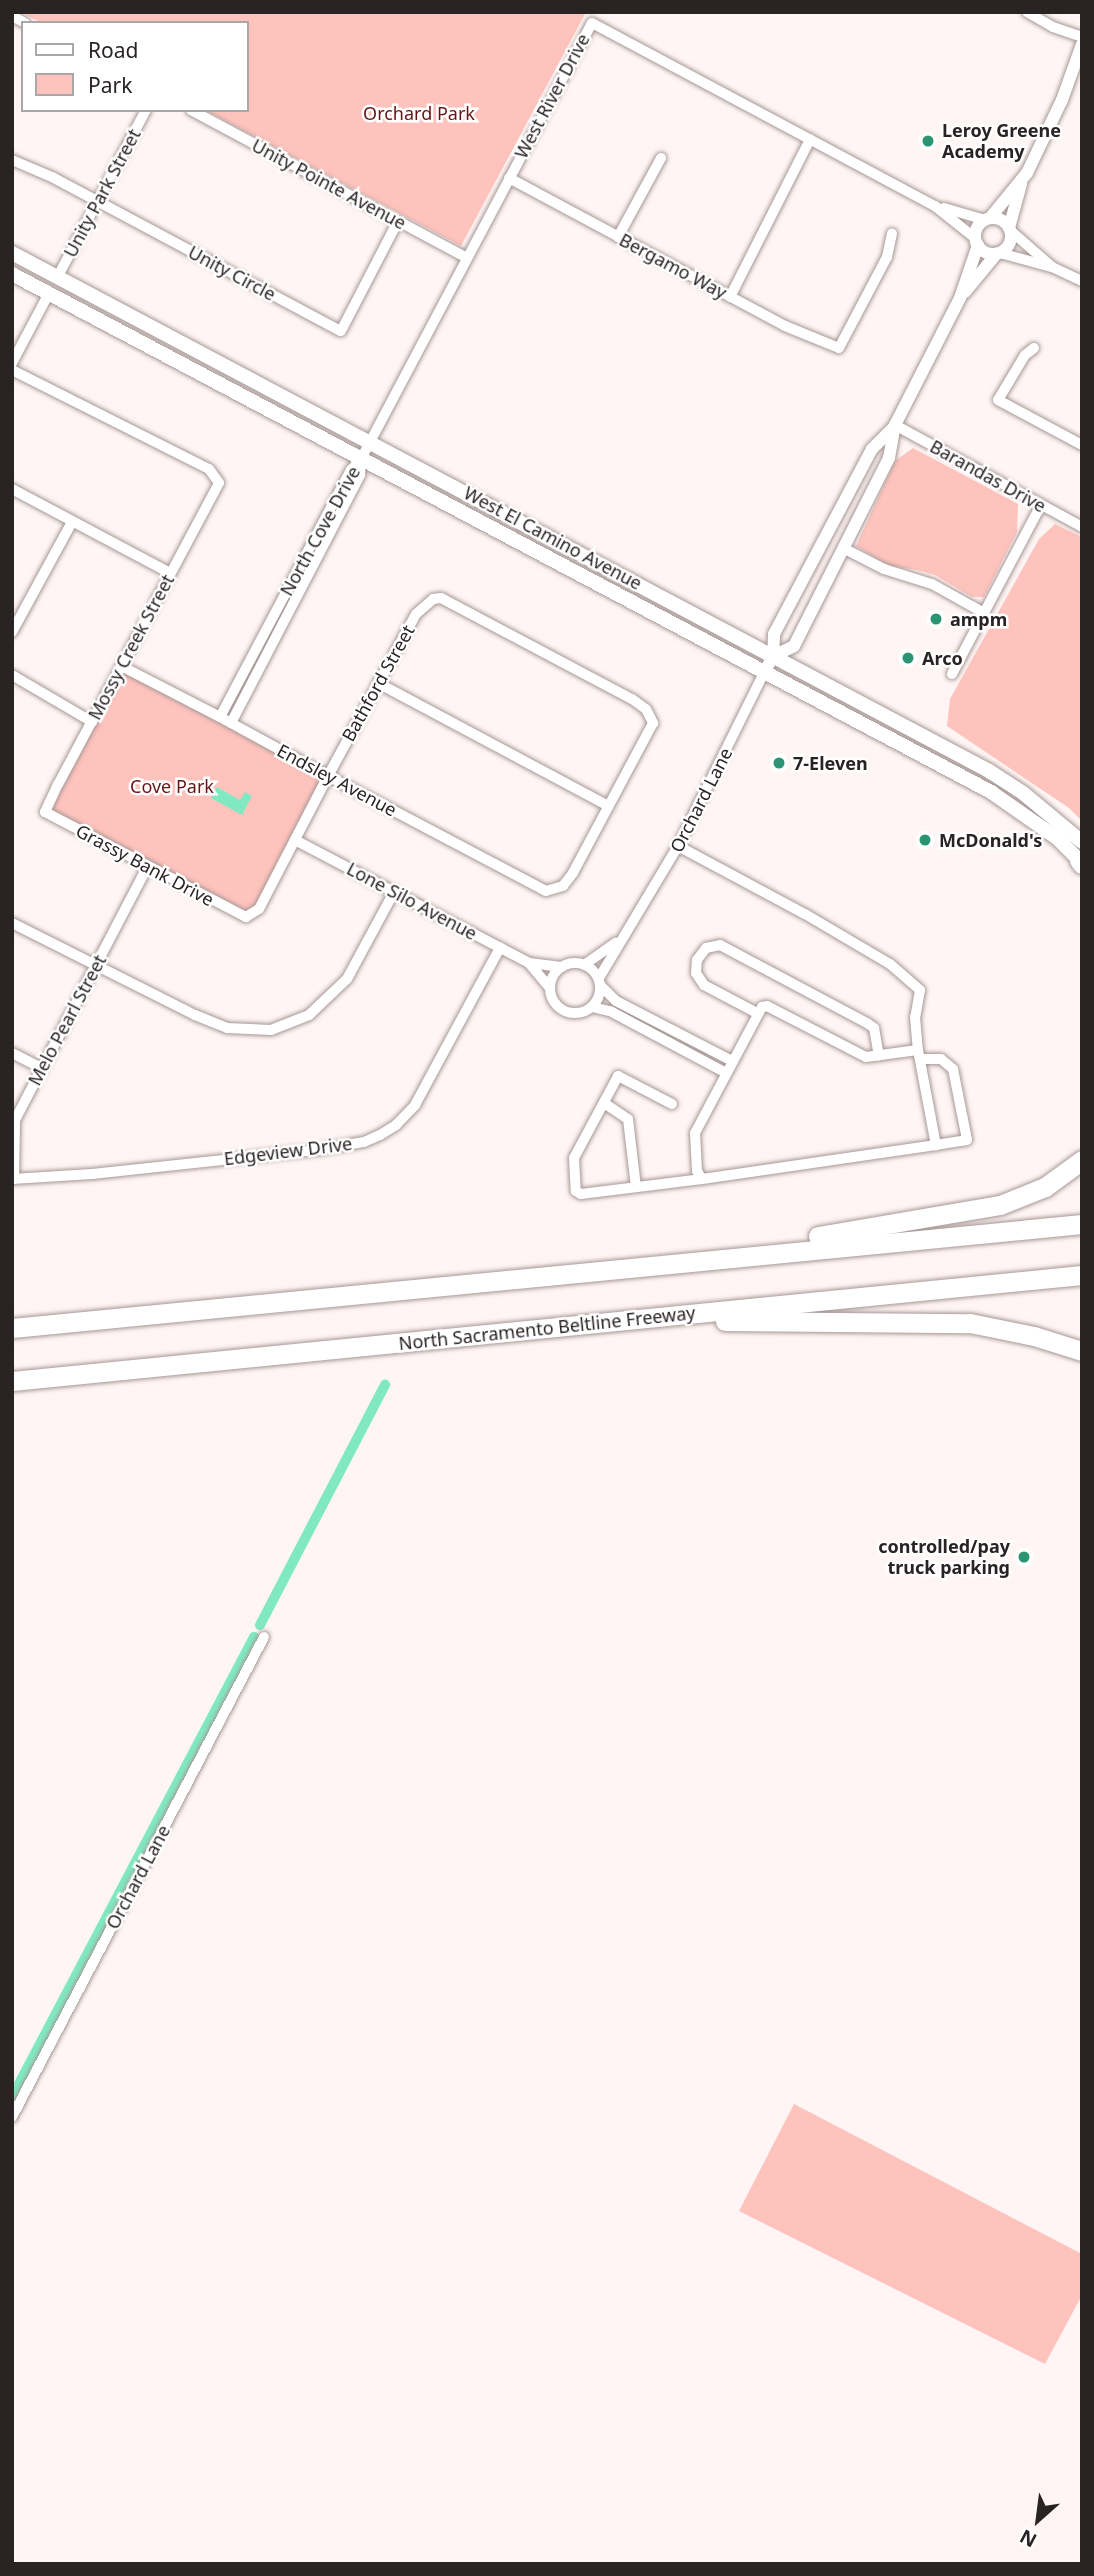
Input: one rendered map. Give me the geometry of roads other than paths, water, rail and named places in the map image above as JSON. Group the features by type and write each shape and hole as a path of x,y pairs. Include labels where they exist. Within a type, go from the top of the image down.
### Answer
{"highway":[{"path":"646,1265 1000,1205 1045,1186 1082,1160"},
{"path":"12,1328 1082,1224"},
{"name":"North Sacramento Beltline Freeway","path":"12,1381 1082,1275"},
{"path":"608,1321 934,1320 1004,1328 1082,1351"}],"main road":[{"name":"West El Camino Avenue","path":"12,253 370,440 989,771 1023,793 1081,857"},
{"name":"West El Camino Avenue","path":"12,274 991,792 1081,857"}],"street":[{"path":"1027,12 1046,24 1082,37"},
{"name":"West River Drive","path":"361,459 592,23 935,206 977,242"},
{"path":"998,253 1011,242 1010,230 1021,182 1062,100 1082,44"},
{"name":"Unity Park Street","path":"58,276 145,112"},
{"name":"Unity Pointe Avenue","path":"195,112 467,258"},
{"path":"730,297 810,139"},
{"path":"618,237 661,158"},
{"name":"Unity Circle","path":"12,160 98,201 341,331 398,221"},
{"name":"Bergamo Way","path":"509,178 785,326 839,348 887,257 892,234"},
{"path":"1021,182 978,227 977,242 986,252 1052,267 1082,281"},
{"name":"West River Drive","path":"935,206 988,219"},
{"path":"988,219 1001,220 1052,267"},
{"name":"Orchard Lane","path":"600,982 621,940 678,846 773,656 774,634 873,449 895,425 960,298 977,242"},
{"name":"Orchard Lane","path":"960,298 998,253"},
{"path":"12,363 48,293"},
{"path":"1034,348 1025,355 998,400 1082,444"},
{"name":"Mossy Creek Street","path":"12,370 209,469 219,483 46,812"},
{"name":"Orchard Lane","path":"773,656 794,646 889,458 895,425"},
{"name":"Barandas Drive","path":"895,425 1082,527"},
{"name":"North Cove Drive","path":"220,717 345,480 361,459"},
{"name":"North Cove Drive","path":"231,723 360,475 361,459"},
{"path":"12,489 170,573"},
{"path":"952,674 1041,505"},
{"path":"12,632 72,522"},
{"path":"843,548 884,569 932,584 984,613"},
{"name":"Bathford Street","path":"246,917 259,909 416,614 433,599 441,598 646,709 653,723 608,806"},
{"name":"Endsley Avenue","path":"121,666 546,891 554,891 563,886 573,873 608,806"},
{"path":"12,675 92,722"},
{"path":"378,683 608,806"},
{"name":"Grassy Bank Drive","path":"46,812 147,868 246,917"},
{"name":"Lone Silo Avenue","path":"295,840 528,964 550,988"},
{"path":"678,846 805,914 890,964 920,990 915,1017 919,1055 936,1145"},
{"name":"Melo Pearl Street","path":"13,1179 15,1120 147,868"},
{"path":"12,923 95,967 227,1028 271,1030 309,1015 347,979 394,892"},
{"name":"Orchard Lane","path":"584,965 621,940"},
{"path":"757,1013 704,985 696,973 697,960 706,948 720,945 867,1023 874,1028 879,1056"},
{"name":"Edgeview Drive","path":"13,1179 92,1174 318,1150 364,1142 380,1135 396,1125 415,1105 500,948"},
{"name":"Lone Silo Avenue","path":"528,964 562,967"},
{"path":"600,982 597,1001 592,1007 577,1013 561,1009 551,996 552,979 562,967 584,965 600,982 616,1000 732,1061"},
{"path":"672,1104 618,1076 574,1158 576,1191 580,1194 702,1179 967,1140 953,1069 941,1059 919,1055 866,1057 767,1006 757,1013 695,1133 697,1171 702,1179"},
{"path":"592,1007 610,1012 726,1073"},
{"path":"12,1053 41,1068"},
{"path":"604,1103 628,1119 636,1187"},
{"name":"Orchard Lane","path":"12,2118 264,1637"}],"waterway":[{"path":"260,1625 385,1385"},
{"path":"12,2097 254,1637"}],"place":[{"name":"Leroy Greene Academy","path":"928,141"},
{"name":"ampm","path":"936,619"},
{"name":"Arco","path":"908,658"},
{"name":"7-Eleven","path":"779,763"},
{"name":"McDonald's","path":"925,840"},
{"name":"controlled/pay truck parking","path":"1024,1557"}],"park label":[{"name":"Orchard Park","path":"419,113"},
{"name":"Cove Park","path":"172,786"}]}
